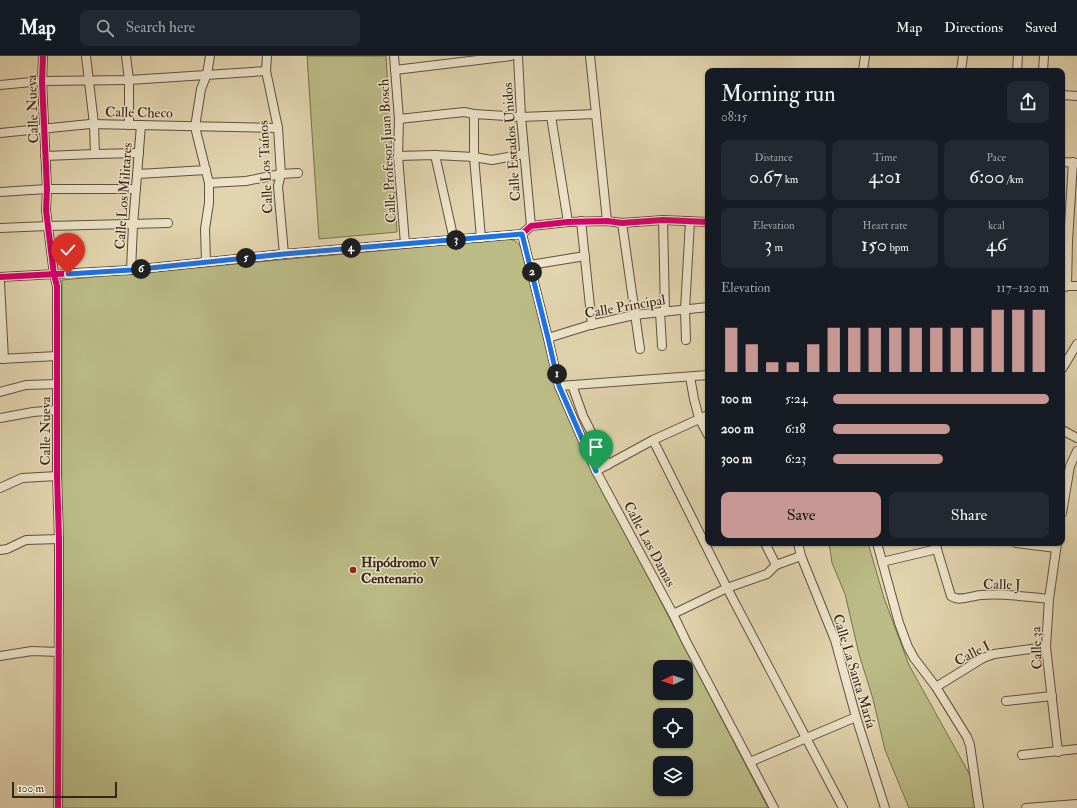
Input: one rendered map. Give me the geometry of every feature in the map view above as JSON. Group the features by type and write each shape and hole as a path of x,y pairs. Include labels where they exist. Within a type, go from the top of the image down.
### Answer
{"street":[{"name":"Calle Nueva","path":"43,56 42,81 47,188 46,210 54,275 57,286 57,476 59,539 58,808"},
{"path":"86,56 94,124 95,154"},
{"name":"Calle Los Militares","path":"126,56 129,80 129,125"},
{"path":"206,262 205,229 209,203 209,182 195,127 201,89 207,74 210,56"},
{"name":"Calle Los Taínos","path":"267,56 266,71 278,128 281,174 278,186 284,254"},
{"name":"Calle Profesor Juan Bosch","path":"394,56 399,119 398,156 405,244"},
{"path":"395,70 511,56"},
{"name":"Calle Estados Unidos","path":"518,56 521,117 531,226"},
{"path":"590,56 607,221"},
{"path":"863,68 865,56"},
{"path":"961,68 963,56"},
{"path":"1017,68 1018,56"},
{"path":"1043,68 1044,56"},
{"path":"0,85 42,81 129,80 266,71"},
{"path":"1065,94 1077,96"},
{"path":"399,119 464,112 521,117 596,114"},
{"path":"474,114 474,158 481,238"},
{"path":"551,116 568,222"},
{"name":"Calle Checo","path":"0,133 94,124 278,128"},
{"name":"Calle Los Militares","path":"131,270 141,125"},
{"path":"45,156 139,153"},
{"path":"398,156 435,155 492,160 524,154"},
{"path":"435,155 454,240"},
{"path":"1065,162 1075,163 1065,287 1077,286"},
{"path":"138,174 206,170"},
{"path":"209,182 246,181 281,174 298,173"},
{"path":"0,192 47,188 136,189"},
{"path":"662,346 663,220"},
{"path":"0,277 131,270 284,254 481,238 522,234 531,226 568,222 607,221 622,223 663,220 705,222"},
{"path":"581,221 592,325"},
{"path":"686,340 685,310 690,221"},
{"path":"0,228 168,223"},
{"path":"622,223 640,349"},
{"name":"Calle Las Damas","path":"522,234 559,386 596,471 673,614 689,648 774,808"},
{"path":"530,265 585,256"},
{"path":"0,283 2,359 57,356"},
{"name":"Calle Principal","path":"548,338 634,315 705,307"},
{"path":"1065,364 1077,344"},
{"path":"559,386 705,375"},
{"path":"690,377 694,399 705,429"},
{"path":"0,392 26,385 57,384"},
{"path":"572,385 583,416 608,465"},
{"path":"0,418 33,412 57,410"},
{"path":"596,471 653,440 705,416"},
{"path":"1065,432 1077,438"},
{"path":"653,440 705,544"},
{"path":"1065,501 1077,451"},
{"path":"0,488 22,478 57,476"},
{"path":"0,550 7,549 26,540 59,539"},
{"path":"706,546 843,808"},
{"path":"766,546 776,565"},
{"name":"Calle La Santa María","path":"799,546 801,556 835,640 856,717 885,808"},
{"path":"878,546 899,623 908,647 914,658 936,687 967,736 970,745 979,808"},
{"path":"882,562 936,546"},
{"name":"Calle J","path":"936,546 951,596 954,598 959,599 992,595 1049,599"},
{"name":"Calle 3a","path":"1056,546 1049,599 1046,647 1058,752"},
{"path":"673,614 727,588 767,574 776,565 801,556"},
{"name":"Calle I","path":"936,687 983,658 994,654 1046,647"},
{"path":"0,656 32,651 59,652"},
{"path":"1006,701 1052,696"},
{"path":"750,762 856,717"},
{"path":"1022,755 1077,749"},
{"path":"1026,808 1077,804"}],"green space":[{"path":"307,56 386,56 397,232 319,239"},
{"name":"Hipódromo V Centenario","path":"508,239 519,244 547,349 594,473 691,660 653,660 653,700 693,700 693,664 768,808 61,808 62,280"},
{"path":"829,546 869,546 884,598 909,665 975,784 979,808 909,808 885,750 873,699 859,654 845,594 832,563"}],"cycle path":[{"path":"43,56 42,81 47,189 46,210 54,275 57,286 57,476 59,539 58,808"},
{"path":"0,277 131,270 284,254 522,234 531,226 568,222 607,221 622,223 663,220 705,222"}],"place":[{"name":"Hipódromo V Centenario","path":"353,570"}],"route":[{"path":"68,274 131,270 284,254 522,234 559,386 596,471"}]}
